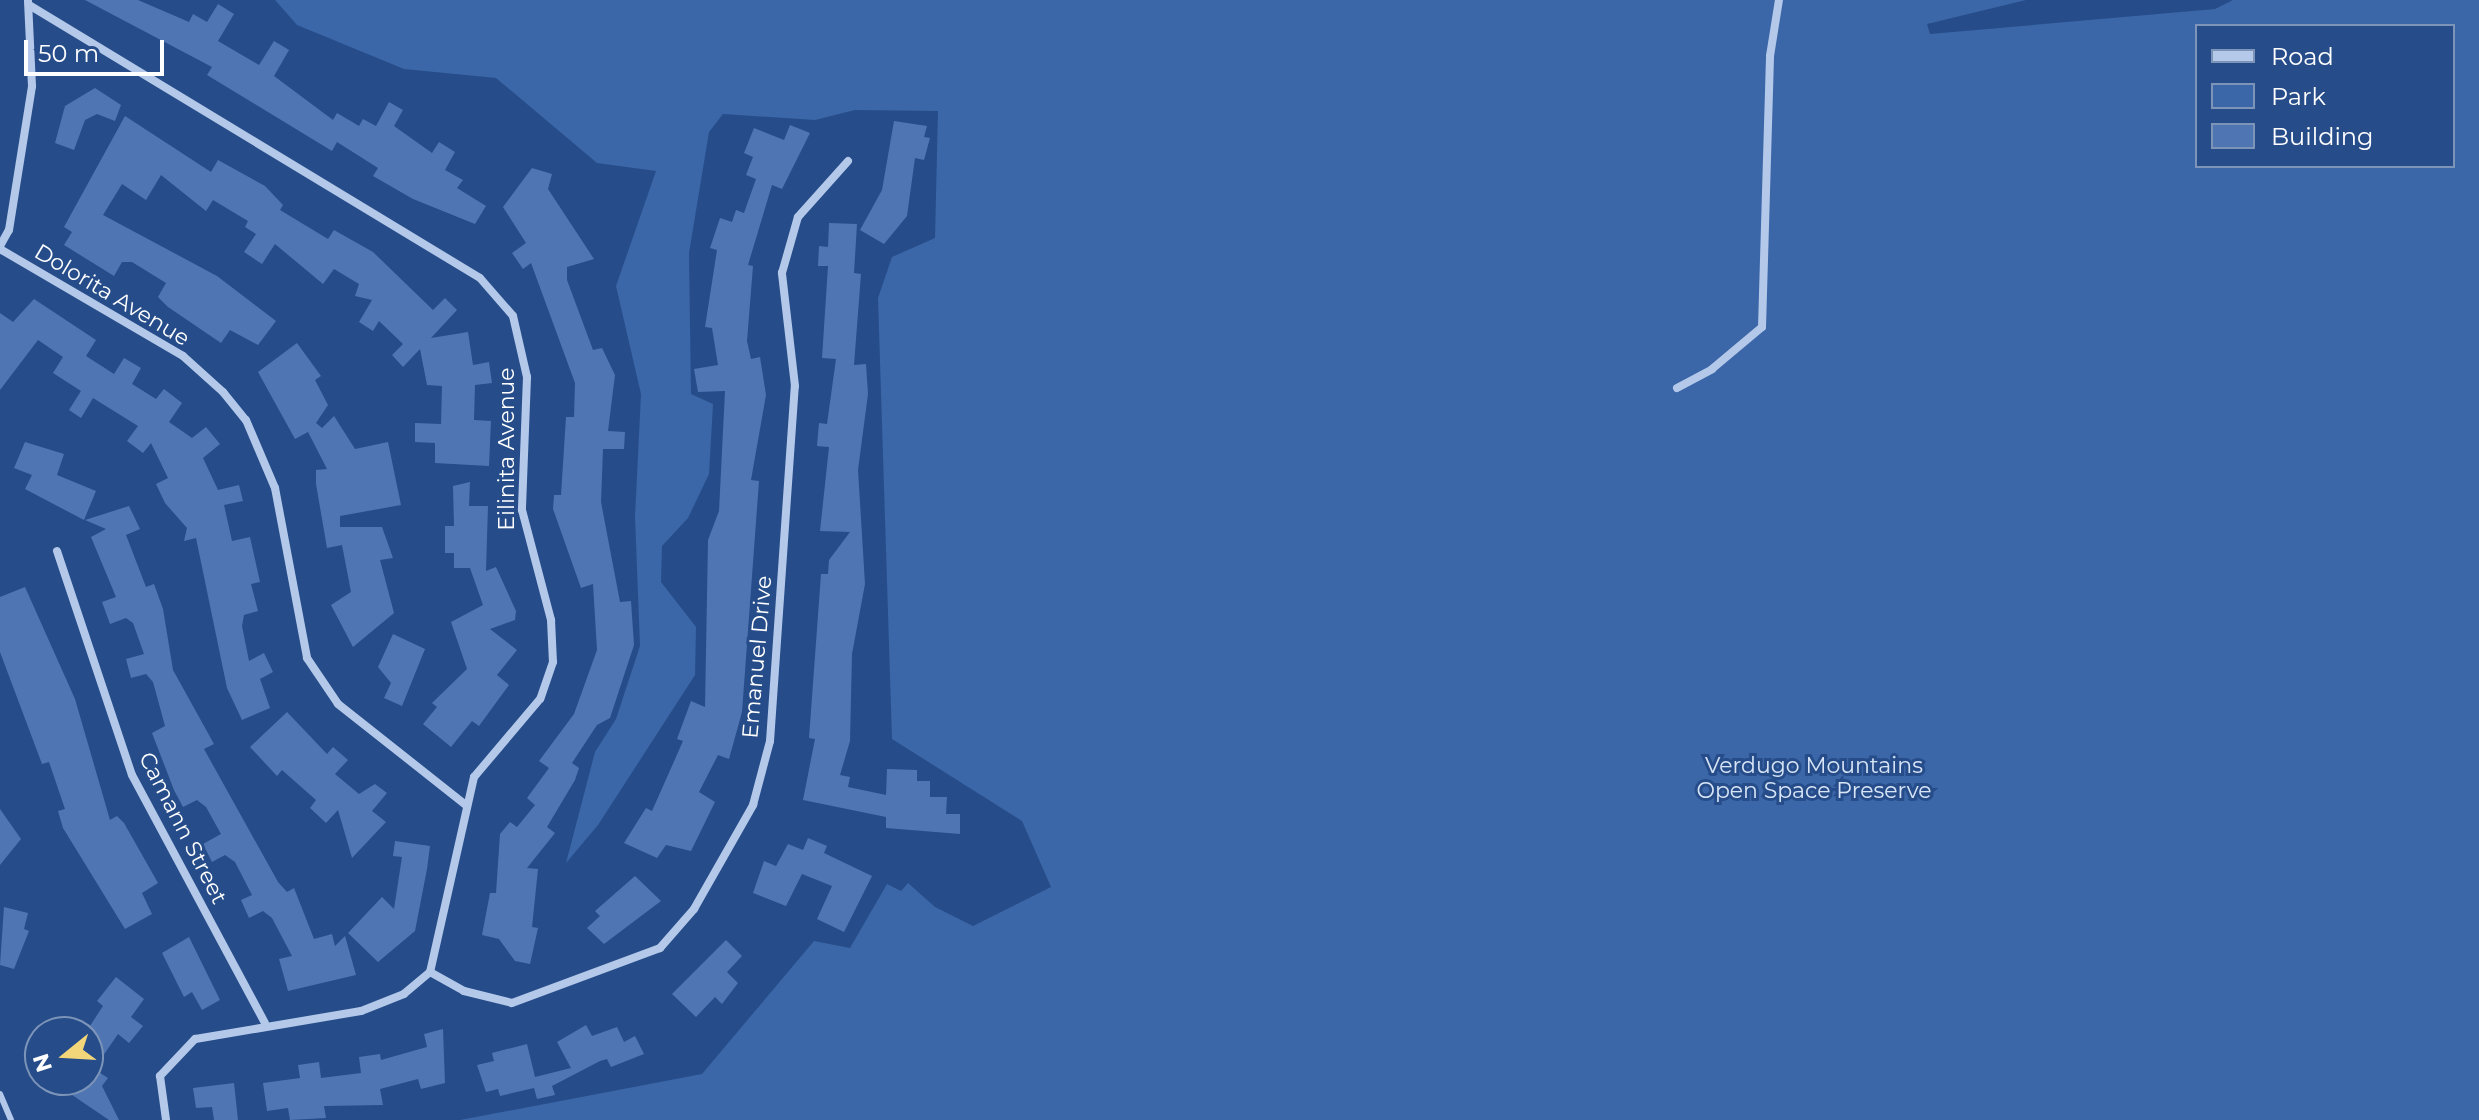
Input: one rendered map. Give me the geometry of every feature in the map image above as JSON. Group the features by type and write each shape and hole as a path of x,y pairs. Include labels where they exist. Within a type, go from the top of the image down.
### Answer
{"street":[{"path":"1677,388 1712,369 1762,327 1770,56 1779,0"},
{"path":"0,248 9,230 32,86 29,2"},
{"name":"Eilinita Avenue","path":"29,2 480,278 513,316 527,377 526,542 551,620 553,662 540,699 474,777 430,972"},
{"name":"Emanuel Drive","path":"430,972 464,991 512,1003 660,948 694,909 753,805 770,741 795,386 782,273 798,217 848,161"},
{"name":"Dolorita Avenue","path":"0,248 183,356 223,392 246,420 275,488 307,658 338,704 466,805"},
{"name":"Camann Street","path":"57,551 132,775 265,1023"},
{"path":"166,1120 160,1076 174,1055 195,1039 265,1023 361,1011 404,994 430,972"}],"lane":[{"path":"0,1094 11,1120"}],"green space":[{"name":"Verdugo Mountains Open Space Preserve","path":"275,0 2026,0 1927,24 1930,34 2215,9 2233,0 2479,0 2479,1120 460,1120 702,1074 814,941 850,948 887,884 901,891 908,883 935,907 973,926 1051,887 1022,821 892,739 878,298 892,257 935,238 938,111 855,110 815,120 723,114 709,132 689,253 691,394 713,404 709,474 688,518 662,546 661,582 696,627 695,675 598,825 566,863 595,752 616,719 640,646 635,517 641,394 616,286 656,171 597,163 496,78 404,69 297,25"}],"building":[{"path":"85,0 138,0 189,22 193,14 207,22 218,4 234,14 218,41 259,65 274,41 289,50 274,76 333,120 337,113 359,126 363,119 376,126 389,102 403,110 394,126 432,153 439,142 455,152 445,170 463,180 457,188 486,206 475,224 413,199 373,176 378,168 337,142 332,151 207,75 212,67"},
{"path":"95,88 121,105 115,121 97,114 85,120 74,150 55,143 65,106"},
{"path":"125,116 211,172 218,160 265,186 283,205 280,210 328,239 334,230 373,252 433,310 445,298 457,310 431,338 468,332 473,365 489,362 492,383 475,385 474,420 491,421 489,466 435,463 435,443 415,442 415,423 441,424 442,386 427,385 420,349 403,367 392,355 403,344 379,321 373,331 359,322 372,300 355,296 359,284 334,269 323,284 275,244 262,264 244,252 256,234 245,227 248,221 213,200 206,211 161,175 146,200 122,184 103,215 217,276 276,321 258,345 230,330 221,343 168,307 158,297 166,283 132,262 122,262 114,276 64,245 72,232 64,227"},
{"path":"894,121 927,126 924,137 930,138 924,160 915,158 907,216 884,244 860,230 882,190"},
{"path":"790,125 810,133 782,189 772,185 748,265 753,266 747,341 751,359 760,357 766,395 751,480 759,481 742,712 729,759 718,755 699,792 715,802 691,851 666,845 657,858 624,843 646,808 652,811 683,741 677,739 691,701 705,707 708,540 719,511 725,391 698,392 694,369 718,365 712,328 705,327 717,250 710,248 720,218 732,222 736,210 744,213 756,179 746,175 753,157 744,153 754,128 784,140"},
{"path":"532,168 552,174 548,189 594,259 567,267 567,280 593,350 602,348 615,375 608,431 625,432 624,449 603,449 601,502 620,602 631,601 634,645 610,718 597,725 572,763 579,768 575,780 547,827 555,833 527,868 538,869 532,927 538,928 530,964 515,961 499,939 482,935 490,893 496,893 500,834 510,822 517,827 535,805 527,798 549,768 539,761 574,714 597,650 593,584 581,588 553,509 554,495 561,495 566,417 574,417 575,383 531,263 523,269 512,253 526,243 503,207"},
{"path":"829,223 857,224 854,273 861,274 854,365 866,364 868,394 858,470 865,584 852,654 850,741 840,775 850,777 848,787 886,795 887,769 917,770 917,781 930,781 930,797 947,797 946,814 960,814 960,834 886,828 886,817 803,800 815,739 809,738 821,574 828,574 829,560 850,532 820,531 829,447 817,446 819,423 827,424 836,359 822,358 828,266 818,266 819,246 828,247"},
{"path":"34,299 96,340 86,356 114,374 124,358 141,368 132,384 156,399 164,389 182,403 169,422 192,438 206,427 220,444 203,458 218,490 239,485 243,501 224,505 232,541 250,537 260,582 251,584 258,611 244,615 242,626 249,661 264,653 273,672 260,679 270,708 242,720 227,688 196,538 184,541 187,528 165,503 156,484 168,478 151,443 143,453 127,441 138,426 93,398 81,418 69,410 81,391 53,373 63,357 38,340 0,390 0,313 13,322"},
{"path":"297,343 321,376 315,380 328,405 316,423 322,428 334,416 355,449 388,442 401,505 340,516 340,527 382,527 393,558 380,560 394,613 353,647 331,605 351,592 342,545 327,548 316,470 327,469 308,432 295,439 258,372"},
{"path":"25,442 64,454 57,475 96,491 84,520 25,489 32,475 14,468"},
{"path":"470,482 469,506 488,506 486,571 496,567 516,611 515,620 490,629 517,650 497,675 509,685 479,726 472,721 451,747 423,724 437,707 432,703 467,669 451,622 483,605 470,568 454,568 454,553 445,553 445,526 454,526 453,486"},
{"path":"129,506 140,529 126,535 146,587 154,584 163,609 173,670 214,744 204,749 278,882 287,892 294,888 314,939 332,934 335,946 345,936 356,975 288,991 279,959 292,956 272,918 263,911 249,918 241,900 252,895 235,862 225,855 212,862 203,844 221,834 206,807 197,800 183,807 174,790 152,733 165,726 153,682 146,674 131,678 126,659 144,654 133,623 126,618 110,624 102,602 116,597 91,537 106,529 85,520"},
{"path":"25,587 75,699 110,820 117,816 124,823 158,883 142,893 152,914 125,929 63,828 58,811 65,809 49,762 42,764 0,652 0,597"},
{"path":"393,634 425,649 402,706 384,698 391,683 378,667"},
{"path":"287,712 327,754 333,747 348,760 335,774 359,794 375,784 387,793 372,811 386,822 352,858 338,810 326,823 310,808 316,800 282,770 277,776 250,747"},
{"path":"0,809 21,839 0,865"},
{"path":"808,838 827,846 824,853 872,876 844,932 817,919 832,886 802,874 786,906 753,893 764,861 776,866 788,844 803,850"},
{"path":"395,841 430,846 427,869 415,931 378,962 348,933 382,897 394,909 402,857 393,856"},
{"path":"635,876 661,901 604,944 587,928 600,916 595,911"},
{"path":"4,907 28,913 24,929 29,931 14,969 0,965"},
{"path":"189,937 220,1000 202,1010 192,992 184,997 162,953"},
{"path":"726,940 742,956 727,972 738,983 722,1004 715,997 696,1017 672,994"},
{"path":"116,977 144,999 131,1017 143,1026 129,1043 118,1034 104,1054 104,1016 96,1016 103,1006 97,1001"},
{"path":"586,1025 592,1036 617,1027 624,1042 635,1036 644,1054 611,1067 607,1059 600,1061 552,1086 555,1095 537,1099 534,1088 500,1096 498,1089 486,1092 477,1065 494,1061 492,1053 527,1044 535,1077 571,1068 557,1042"},
{"path":"443,1029 445,1083 421,1089 418,1079 380,1089 383,1105 324,1106 326,1118 290,1120 288,1108 267,1111 263,1083 300,1078 298,1065 319,1062 321,1078 361,1073 359,1057 380,1054 381,1060 427,1047 424,1034"},
{"path":"234,1083 238,1120 214,1120 212,1107 196,1108 193,1088"},
{"path":"104,1090 119,1120 109,1120 74,1096 104,1096"}]}
